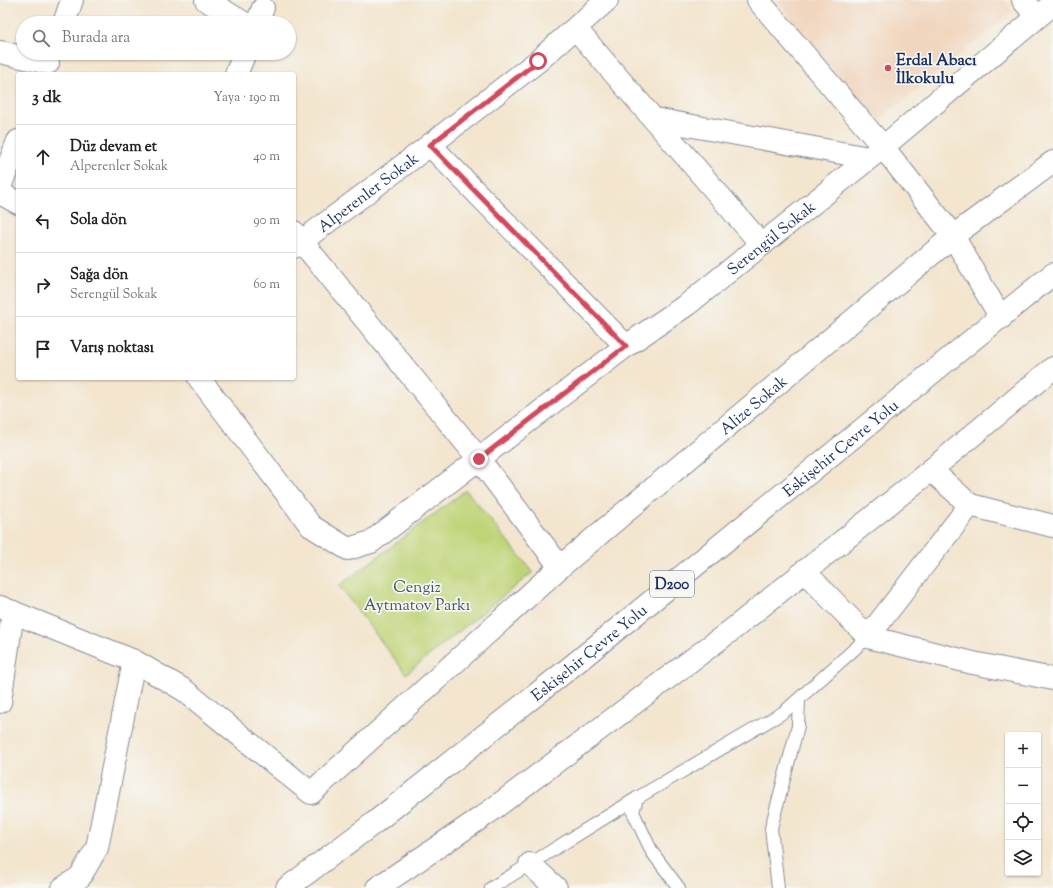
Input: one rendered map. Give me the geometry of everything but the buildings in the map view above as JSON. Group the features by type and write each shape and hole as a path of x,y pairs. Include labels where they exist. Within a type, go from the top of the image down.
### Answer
{"main road":[{"path":"66,16 72,0"},
{"path":"206,0 232,16"},
{"name":"Alperenler Sokak","path":"296,240 430,145 538,61 607,0"},
{"path":"758,0 876,153 953,236 1001,318"},
{"path":"1023,0 1036,17"},
{"name":"Serengül Sokak","path":"201,380 311,526 348,549 371,542 626,346 688,304 876,153 1053,4"},
{"path":"576,29 762,245"},
{"path":"0,52 16,56"},
{"path":"35,60 48,63"},
{"path":"237,72 242,60"},
{"path":"654,119 876,153"},
{"path":"430,145 626,346"},
{"path":"0,187 16,146"},
{"name":"Alize Sokak","path":"134,660 184,690 311,793 560,567 953,236 1053,162"},
{"path":"0,193 16,202"},
{"path":"296,240 479,459 560,567"},
{"name":"Eskişehir Çevre Yolu","path":"287,888 380,818 567,670 1001,318 1053,274"},
{"path":"376,888 485,815 733,629 931,470 1053,368"},
{"path":"931,470 970,505 1053,526"},
{"path":"868,637 970,505"},
{"path":"804,572 868,637 973,663 1053,679"},
{"path":"0,702 6,609 134,660 97,848 80,878 63,888"},
{"path":"530,864 556,888"}],"lane":[{"path":"491,888 637,798 784,712 868,637"},
{"path":"778,888 771,828 798,726 799,699"},
{"path":"637,798 633,812 652,852 679,888"}],"shaded area":[{"name":"Erdal Abacı İlkokulu","path":"777,0 1003,0 1013,12 875,123"}],"green space":[{"name":"Cengiz Aytmatov Parkı","path":"466,490 533,572 406,674 339,586"}],"place":[{"name":"Erdal Abacı İlkokulu","path":"888,68"}],"route":[{"path":"479,459 626,346 430,145 538,61"}]}
